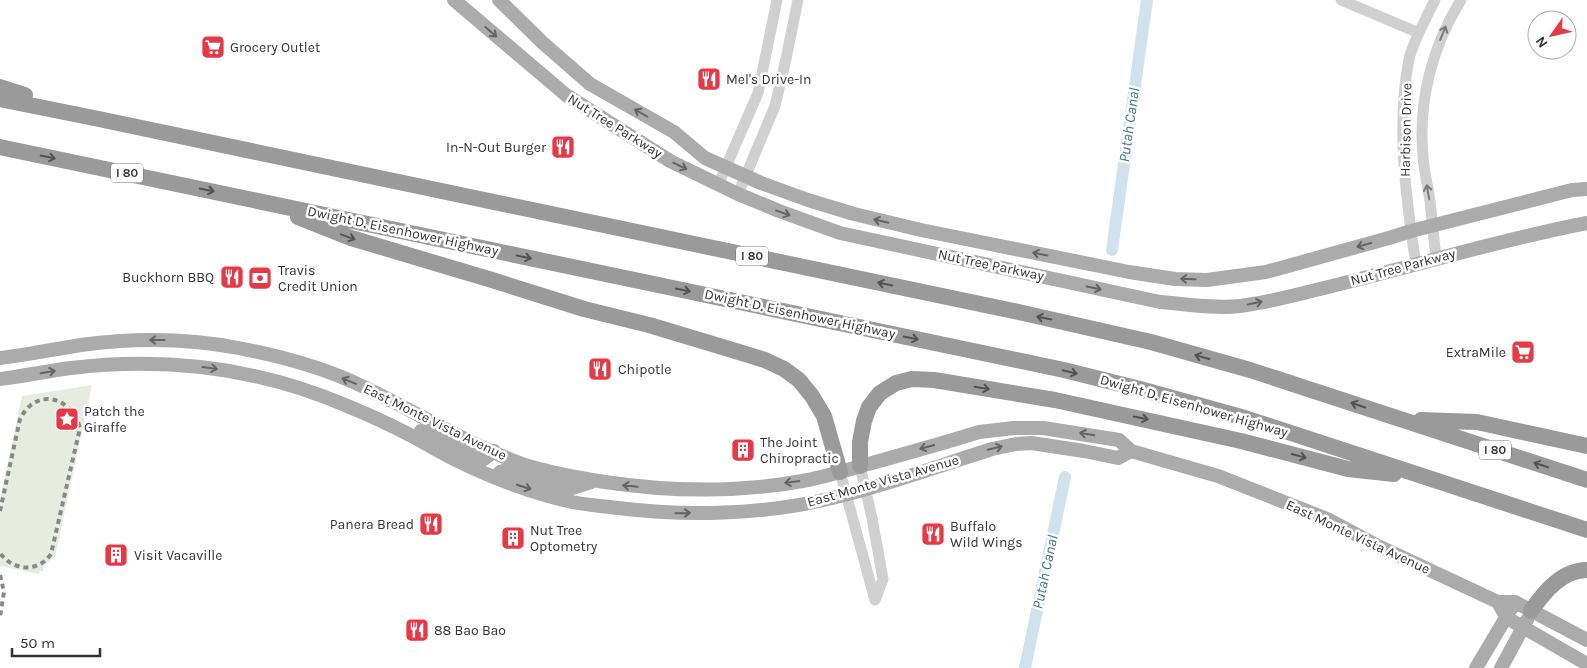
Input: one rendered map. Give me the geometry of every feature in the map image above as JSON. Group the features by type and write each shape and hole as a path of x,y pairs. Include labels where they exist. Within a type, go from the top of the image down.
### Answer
{"highway":[{"path":"0,87 94,118"},
{"name":"I 80","path":"0,99 1078,325 1150,342 1250,370 1587,480"},
{"name":"Dwight D. Eisenhower Highway","path":"0,147 1043,365 1245,418 1587,530"},
{"path":"254,200 351,238 475,274 584,309 729,348 778,366 799,380 824,416 840,472"},
{"path":"860,466 860,442 869,407 880,393 896,384 912,379 934,380 1055,400 1222,437 1348,469 1430,478"},
{"path":"1404,420 1477,422 1587,446"},
{"path":"1531,611 1541,596 1562,578 1570,573 1587,570"}],"main road":[{"name":"Nut Tree Parkway","path":"454,0 566,96 670,161 738,194 778,211 840,233 1160,302 1208,306 1239,306 1284,298 1540,232 1587,223"},
{"name":"Nut Tree Parkway","path":"499,0 543,43 590,84 674,132 705,158 746,177 808,200 854,214 921,230 1129,272 1175,279 1207,280 1266,272 1432,225 1572,190 1587,189"},
{"name":"East Monte Vista Avenue","path":"0,358 128,340 200,342 236,347 272,355 361,385 468,440 525,464 554,473 594,481 651,488 714,490 808,480 980,432 1014,428 1044,428 1119,440 1130,451 1218,476 1327,519 1376,545 1498,602 1515,602 1587,640"},
{"name":"East Monte Vista Avenue","path":"0,379 71,368 147,363 191,365 249,375 330,399 408,434 456,460 541,493 573,502 676,514 787,507 845,495 992,449 1016,444 1047,444 1118,458 1130,451"},
{"path":"374,418 392,416 474,458 484,460 494,452"},
{"path":"496,477 500,472 507,470 572,488 594,481"},
{"path":"1498,602 1507,618 1587,664"},
{"path":"1476,668 1515,602"},
{"path":"1501,668 1531,611"}],"street":[{"path":"718,185 758,93 777,0"},
{"path":"738,194 775,106 798,0"},
{"path":"1342,0 1419,33"},
{"name":"Harbison Drive","path":"1416,265 1410,231 1404,166 1404,119 1409,58 1435,0"},
{"name":"Harbison Drive","path":"1436,258 1423,156 1423,113 1430,72 1446,26 1460,0"},
{"path":"840,472 875,600 883,579 860,466"}],"shaded area":[{"path":"92,385 55,557 44,565 43,571 40,571 39,574 0,566 0,500 22,396"}],"waterway":[{"name":"Putah Canal","path":"1112,250 1147,0"},
{"name":"Putah Canal","path":"1025,668 1065,477"}],"railway":[{"path":"0,511 20,419 35,402 44,399 61,403 69,409 80,428 51,554 39,564 33,567 26,567 12,563 0,553"},
{"path":"0,575 4,592 0,617"}],"place":[{"name":"Grocery Outlet","path":"213,47"},
{"name":"Mel's Drive-In","path":"709,79"},
{"name":"In-N-Out Burger","path":"563,147"},
{"name":"Buckhorn BBQ","path":"232,277"},
{"name":"Travis Credit Union","path":"260,278"},
{"name":"ExtraMile","path":"1523,352"},
{"name":"Chipotle","path":"600,369"},
{"name":"Patch the Giraffe","path":"67,419"},
{"name":"The Joint Chiropractic","path":"743,450"},
{"name":"Panera Bread","path":"431,524"},
{"name":"Buffalo Wild Wings","path":"933,534"},
{"name":"Nut Tree Optometry","path":"513,538"},
{"name":"Visit Vacaville","path":"116,555"},
{"name":"88 Bao Bao","path":"417,630"}]}
